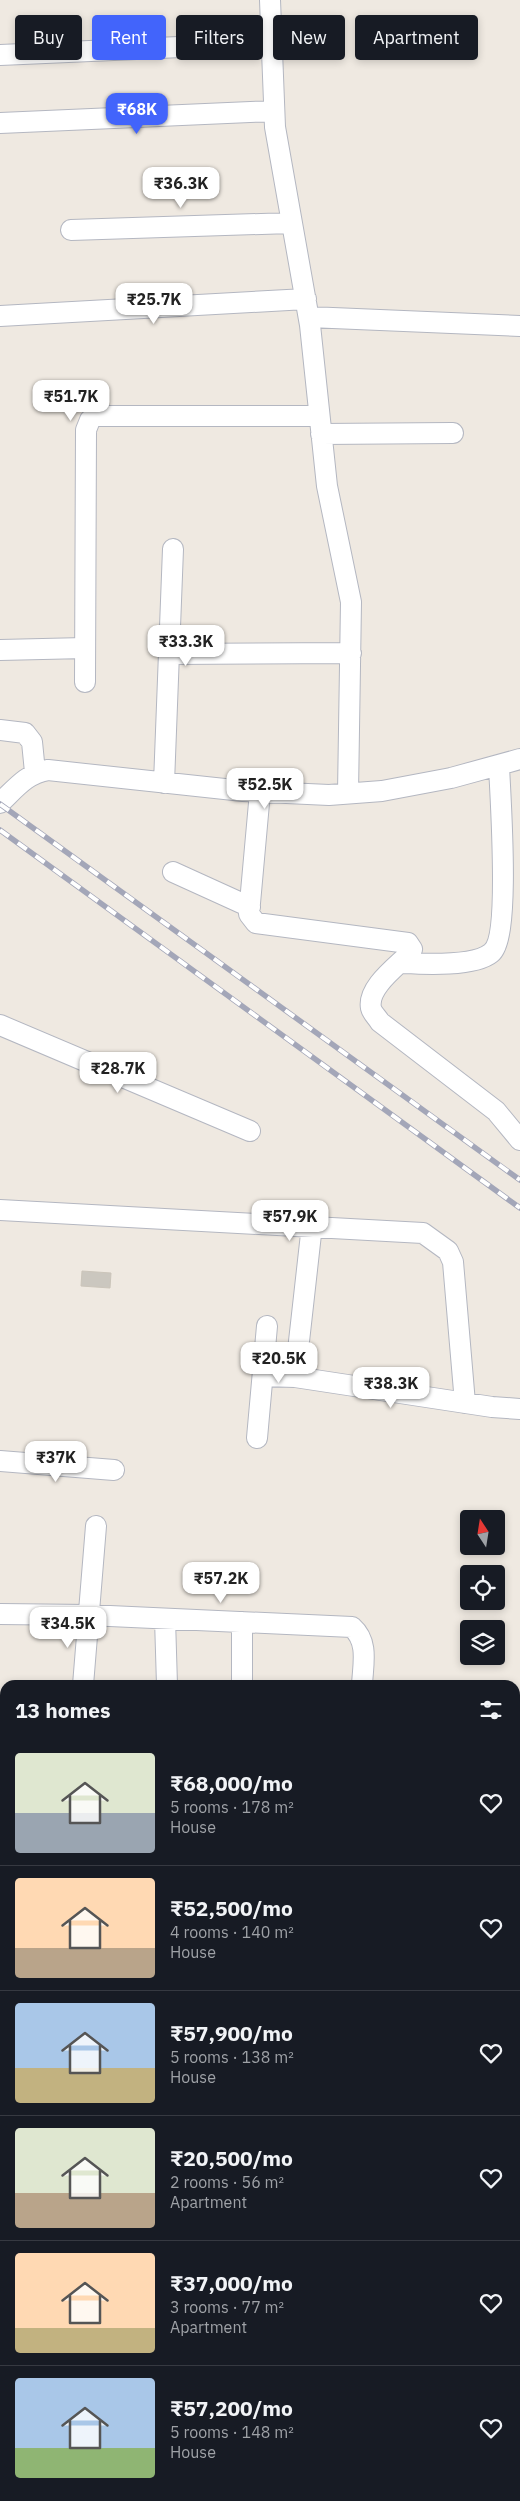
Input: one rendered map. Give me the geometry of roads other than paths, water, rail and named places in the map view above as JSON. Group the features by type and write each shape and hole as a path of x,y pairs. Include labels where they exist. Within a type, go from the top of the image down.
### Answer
{"street":[{"path":"270,0 273,111 280,164 307,308 332,513 352,602 348,794"},
{"path":"0,55 270,43"},
{"path":"0,123 273,111"},
{"path":"71,230 291,223"},
{"path":"0,316 307,308 520,326"},
{"path":"85,682 86,430 90,420 95,416 320,425 453,433"},
{"path":"164,783 173,549"},
{"path":"0,650 85,648"},
{"path":"169,654 351,653"},
{"path":"0,730 25,733 32,742 35,772"},
{"path":"0,803 35,772 65,772 260,792 348,794 382,791 451,778 520,759"},
{"path":"401,963 443,964 489,955 496,949 503,898 500,765"},
{"path":"260,792 249,914 256,922 408,943 412,949 374,990 370,1003 371,1011 380,1022 496,1111 520,1140"},
{"path":"173,872 250,907"},
{"path":"0,1025 250,1131"},
{"path":"0,1210 415,1231 436,1240 448,1251 453,1262 465,1402"},
{"path":"295,1377 312,1226"},
{"path":"257,1438 267,1326"},
{"path":"262,1376 295,1377 465,1402 520,1408"},
{"path":"0,1461 114,1470"},
{"path":"83,1680 96,1526"},
{"path":"0,1614 88,1615 352,1627 360,1634 364,1647 362,1680"},
{"path":"165,1619 167,1680"},
{"path":"242,1622 242,1680"}],"railway":[{"path":"0,804 520,1180"},
{"path":"0,830 520,1208"}]}
